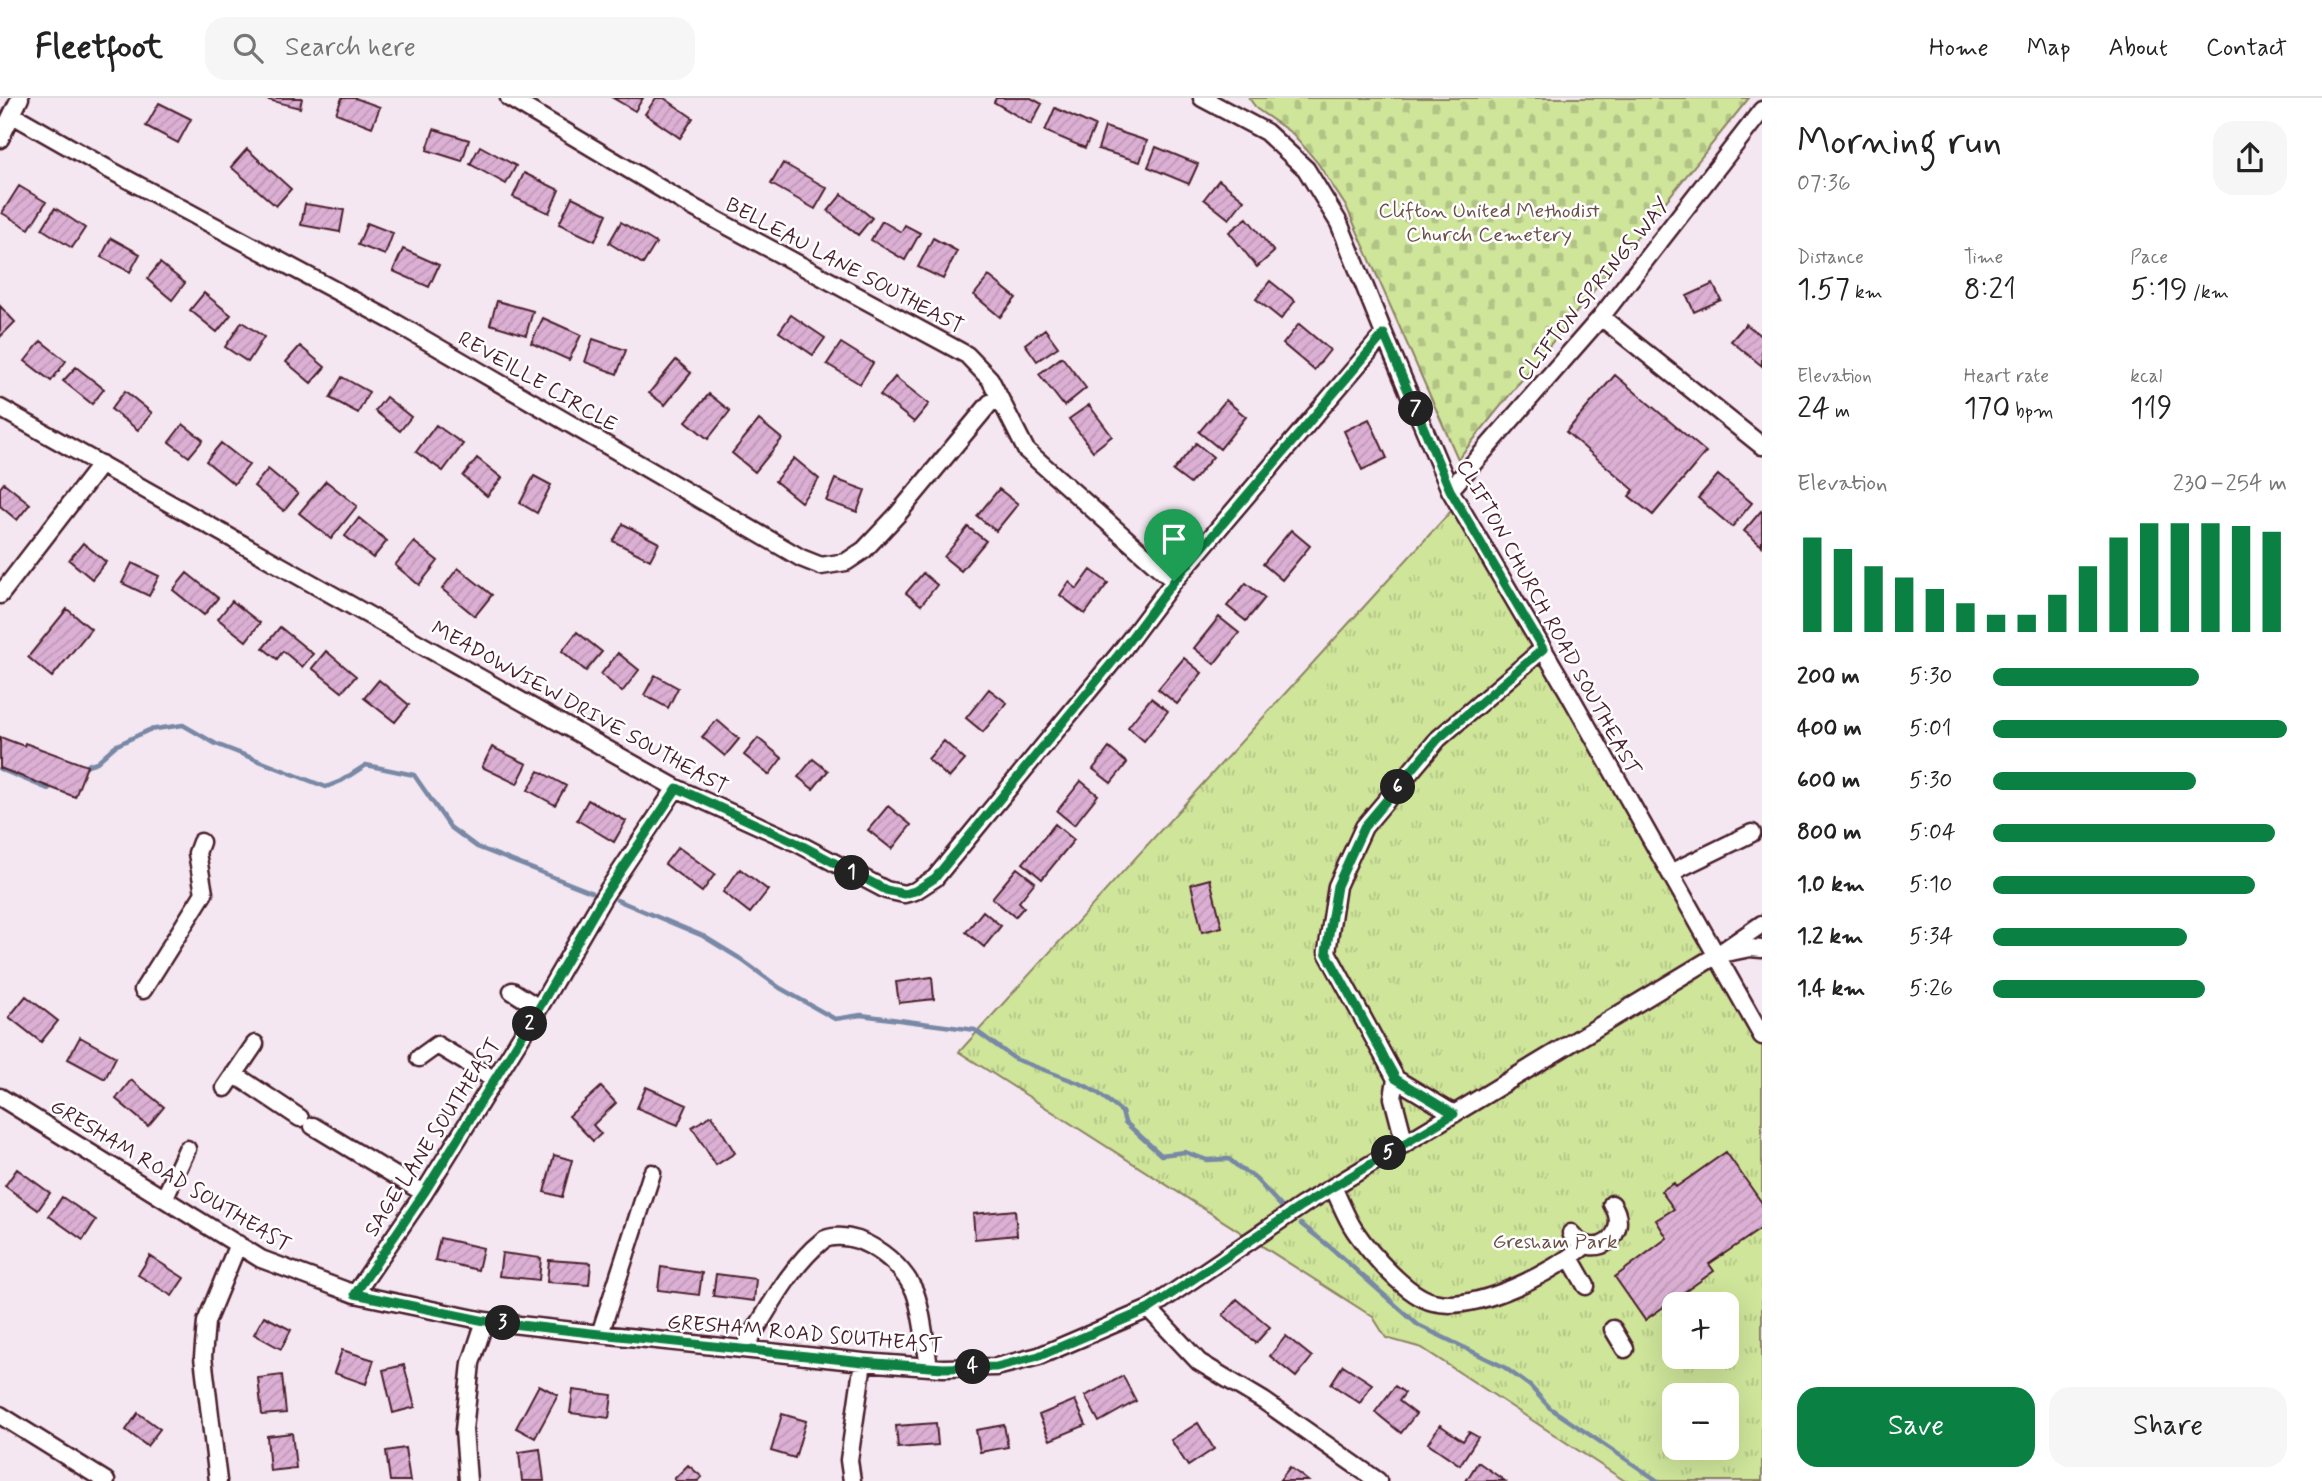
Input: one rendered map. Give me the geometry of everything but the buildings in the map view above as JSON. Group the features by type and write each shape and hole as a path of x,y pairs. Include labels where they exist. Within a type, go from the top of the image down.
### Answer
{"street":[{"path":"0,139 20,98"},
{"name":"BELLEAU LANE SOUTHEAST","path":"509,98 685,203 967,355 990,379 998,400 1026,450 1174,581"},
{"name":"CLIFTON CHURCH ROAD SOUTHEAST","path":"1202,98 1266,132 1306,169 1339,223 1450,490 1762,1036"},
{"name":"CLIFTON SPRINGS WAY","path":"1450,490 1601,317 1762,110"},
{"name":"REVEILLE CIRCLE","path":"13,115 108,169 396,323 801,558 821,566 846,562 864,550 990,403 998,400"},
{"path":"1601,317 1762,446"},
{"name":"MEADOWVIEW DRIVE SOUTHEAST","path":"0,408 677,788 797,843 886,890 904,894 915,891 935,878 1119,654 1174,581 1384,334"},
{"path":"0,595 101,464"},
{"path":"1454,1114 1396,1079 1326,952 1337,886 1364,827 1438,739 1543,649"},
{"name":"SAGE LANE SOUTHEAST","path":"355,1294 424,1193 539,1008 604,896 677,788"},
{"path":"1670,873 1752,833"},
{"path":"143,990 204,893 197,853 201,842"},
{"name":"GRESHAM ROAD SOUTHEAST","path":"0,1097 261,1258 355,1294 485,1321 863,1362 929,1367 996,1367 1039,1356 1149,1309 1333,1187 1717,955 1762,924"},
{"path":"1717,955 1750,948 1762,949"},
{"path":"513,991 539,1008"},
{"path":"254,1044 229,1081 307,1122 424,1193"},
{"path":"419,1058 437,1045 495,1080"},
{"path":"1396,1079 1392,1098 1405,1144"},
{"path":"164,1199 187,1149"},
{"path":"600,1334 652,1173"},
{"path":"1333,1187 1355,1231 1379,1260 1401,1284 1433,1302 1474,1303 1528,1282 1570,1258 1586,1245"},
{"path":"1571,1233 1586,1245 1599,1246 1615,1235 1619,1215 1612,1204"},
{"path":"744,1349 777,1296 807,1256 825,1239 849,1237 876,1247 884,1253 915,1290 929,1367"},
{"path":"218,1481 204,1367 206,1322 238,1244"},
{"path":"1570,1258 1586,1286"},
{"path":"1149,1309 1199,1362 1264,1401 1378,1481"},
{"path":"468,1481 464,1430 471,1363 485,1321"},
{"path":"1613,1329 1625,1349"},
{"path":"852,1481 849,1460 863,1362"},
{"path":"0,1415 106,1481"}],"green space":[{"name":"Clifton United Methodist Church Cemetery","path":"1249,98 1749,98 1458,459 1347,208 1317,162 1293,134 1257,109"},
{"name":"Gresham Park","path":"1461,500 1762,1030 1762,1481 1625,1481 1422,1348 1386,1338 1373,1317 959,1052"}],"waterway":[{"path":"81,767 97,762 115,746 149,730 183,725 216,744 326,787 366,765 414,775 450,827 477,847 591,892"},
{"path":"0,769 48,789 53,785"},
{"path":"617,900 703,936 780,988 835,1019 861,1015 975,1030 1015,1059 1098,1093 1122,1112 1125,1122 1161,1155 1185,1152 1207,1160 1229,1159 1253,1176 1281,1206"},
{"path":"1301,1224 1418,1325 1504,1367 1530,1386 1550,1408 1658,1481"}],"route":[{"path":"1384,334 1450,490 1543,649 1438,739 1364,827 1337,886 1326,952 1396,1079 1454,1114 1303,1205 1149,1309 1039,1356 996,1367 943,1368 863,1362 485,1321 355,1294 424,1193 539,1008 604,896 677,788 797,843 886,890 904,894 915,891 935,878 1119,654 1174,581 1384,334"}]}
